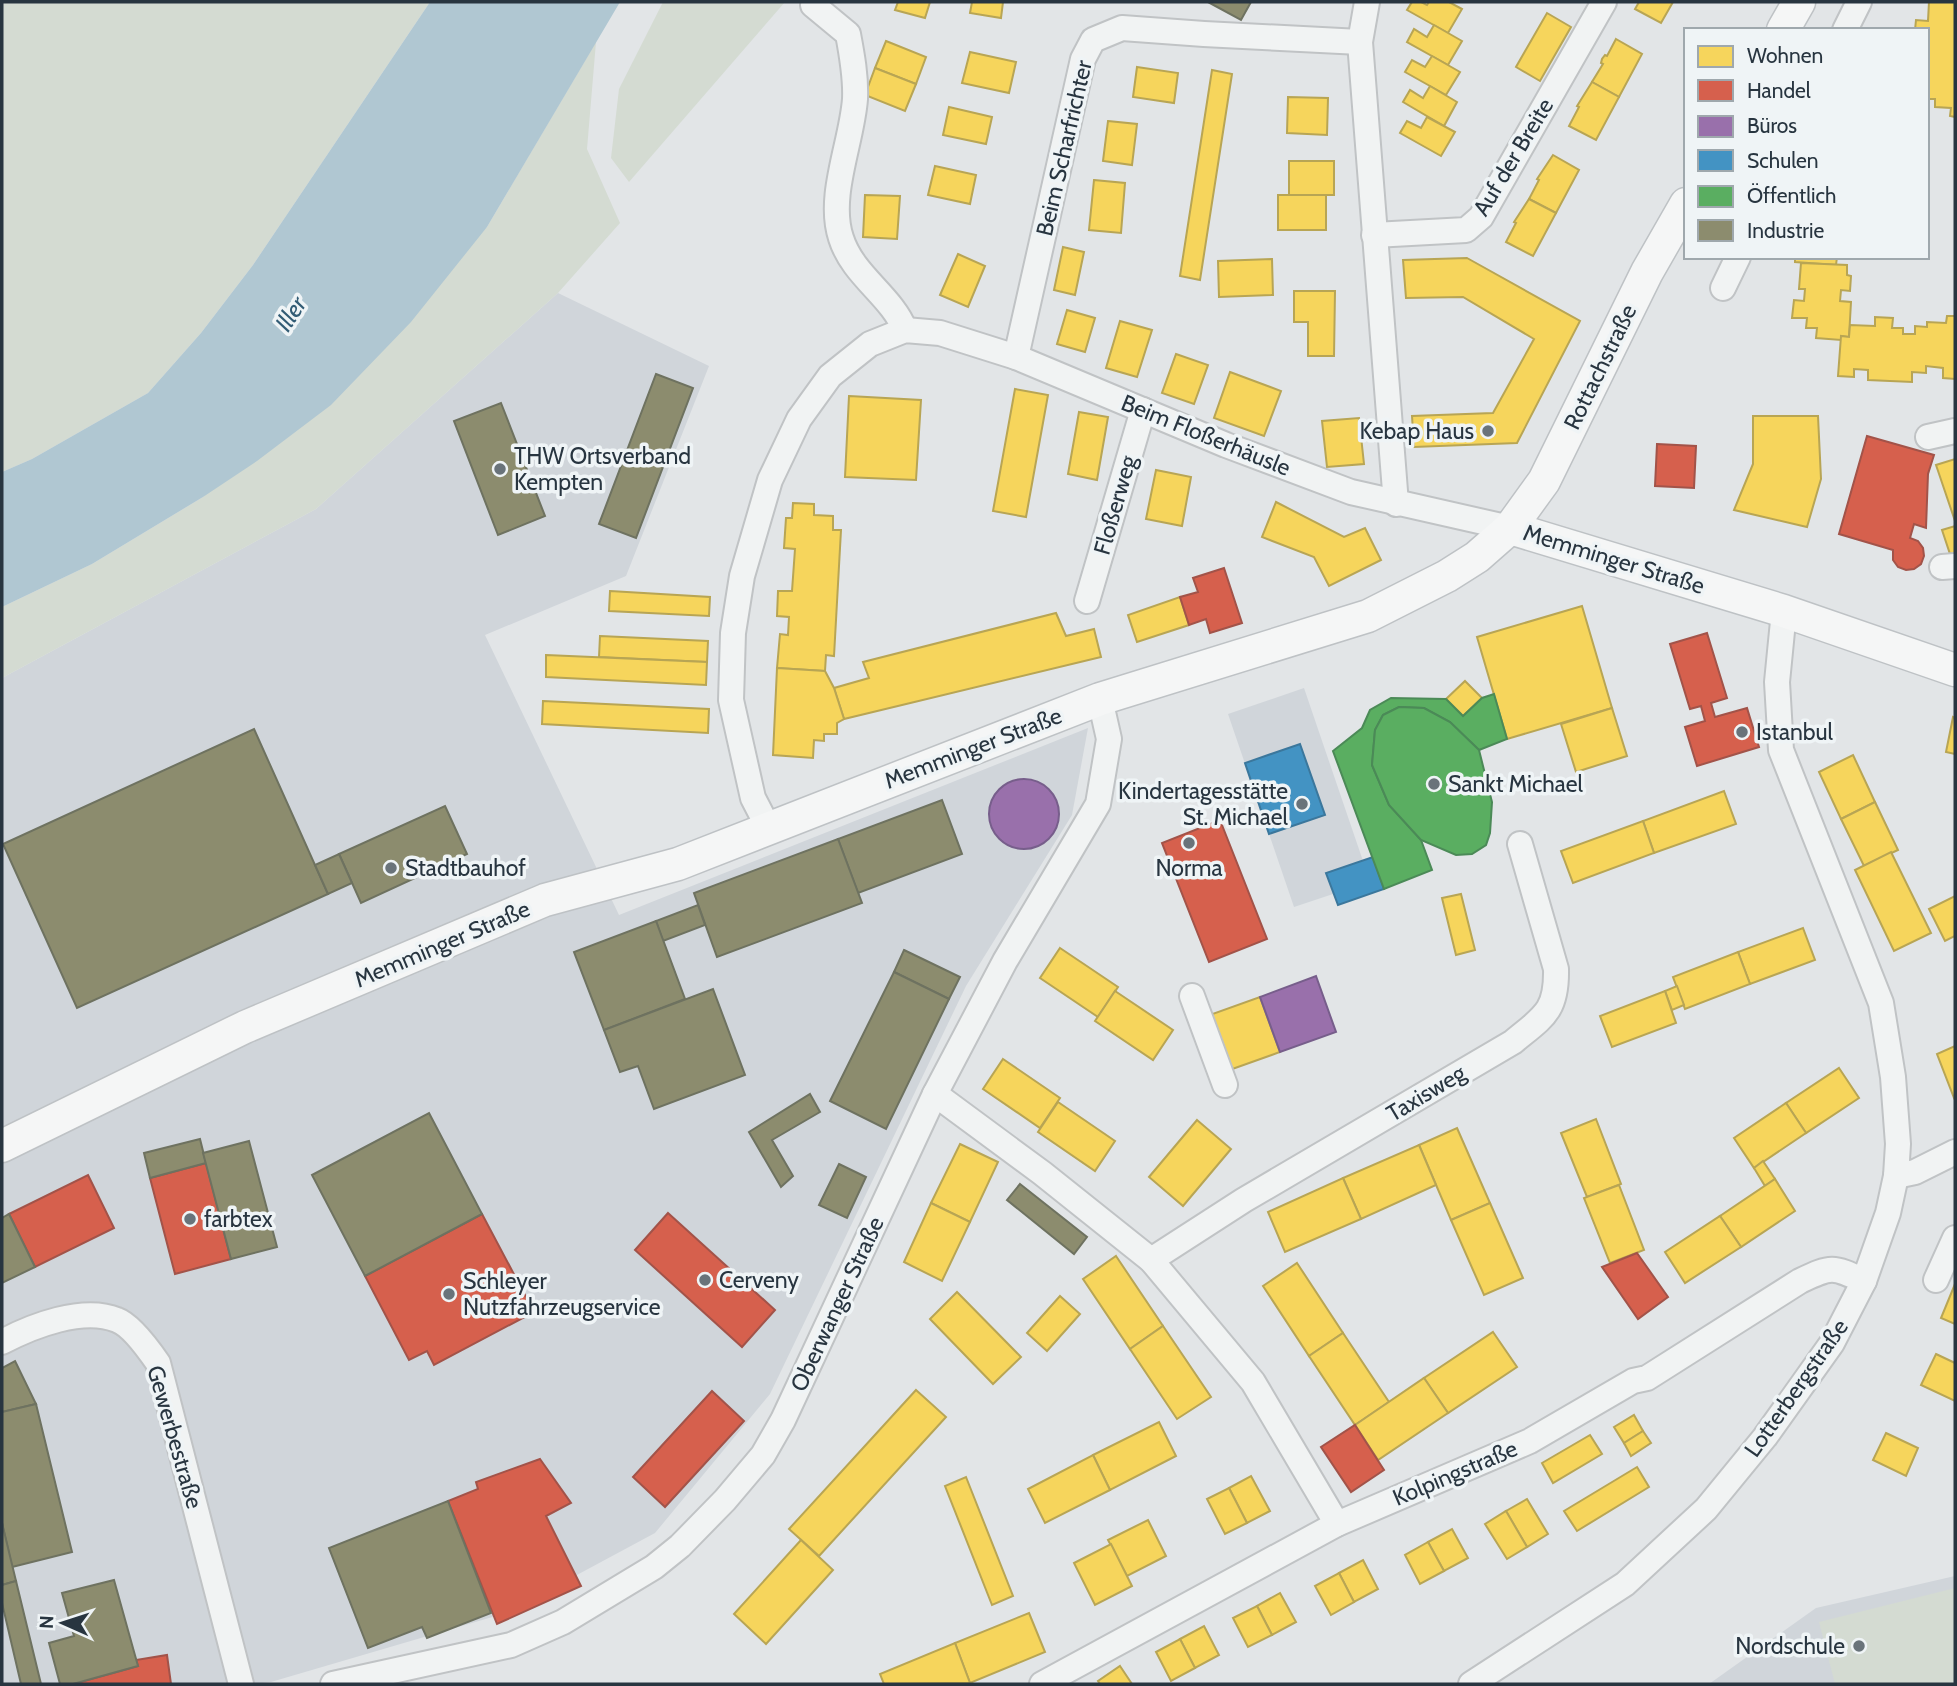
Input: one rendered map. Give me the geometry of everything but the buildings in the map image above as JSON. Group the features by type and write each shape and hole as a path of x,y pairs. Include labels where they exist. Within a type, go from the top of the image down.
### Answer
{"main road":[{"path":"1784,28 1799,2"},
{"name":"Rottachstraße","path":"1510,528 1544,481 1647,272 1684,207"},
{"name":"Memminger Straße","path":"2,1146 245,1027 545,900 678,864 1100,699 1368,616 1447,576 1476,557 1510,528 1784,611 1955,670"}],"street":[{"path":"1367,2 1360,42 1396,503"},
{"name":"Auf der Breite","path":"1374,235 1466,230 1481,217 1604,2"},
{"path":"1846,28 1859,2"},
{"path":"813,5 848,34 854,69 855,100 837,207 840,237 853,265 899,315 905,330"},
{"name":"Beim Scharfrichter","path":"1016,358 1083,59 1093,40 1122,28 1360,42"},
{"path":"1723,288 1737,259"},
{"name":"Beim Floßerhäusle","path":"769,829 753,798 731,700 733,633 742,576 770,480 799,419 830,376 870,344 905,330 940,333 1016,358 1351,492 1510,528"},
{"name":"Floßerweg","path":"1087,601 1143,410"},
{"path":"1928,437 1955,431"},
{"name":"Lotterbergstraße","path":"1471,1684 1625,1584 1706,1509 1765,1437 1832,1343 1864,1281 1888,1213 1896,1176 1898,1144 1893,1077 1881,1003 1781,750 1777,682 1784,611"},
{"name":"Oberwanger Straße","path":"333,1684 511,1645 563,1622 654,1567 726,1500 763,1455 783,1420 935,1094 1005,961 1098,804 1109,739 1100,699"},
{"name":"Taxisweg","path":"1151,1260 1254,1194 1513,1042 1548,1013 1557,989 1556,969 1520,844"},
{"path":"1192,996 1225,1085"},
{"path":"935,1094 1042,1173 1151,1260 1253,1382 1336,1524"},
{"path":"1896,1176 1915,1172 1955,1152"},
{"path":"1936,1280 1955,1238"},
{"name":"Kolpingstraße","path":"1042,1684 1336,1524 1530,1441 1633,1381 1647,1378 1778,1295 1820,1272 1839,1269 1864,1281"},
{"name":"Gewerbestraße","path":"2,1342 26,1329 62,1318 93,1317 117,1320 146,1347 158,1363 241,1684"}],"shaded area":[{"path":"2,2 430,2 253,265 201,333 148,393 32,459 2,472"},
{"path":"663,2 785,2 629,182 611,158 619,89"},
{"path":"596,42 587,149 620,223 558,293 316,509 2,678 2,607 92,564 203,497 487,227"},
{"path":"558,293 709,366 626,576 485,635 619,915 1088,728 1072,815 966,986 770,1394 655,1533 506,1613 271,1682 2,1684 2,678 316,509"},
{"name":"Kindertagesstätte St. Michael","path":"1304,688 1363,861 1326,873 1333,894 1294,907 1228,714"},
{"name":"Nordschule","path":"1955,1576 1955,1684 1709,1684 1816,1608"},
{"name":"Nordschule","path":"1955,1588 1955,1684 1835,1684 1819,1622"}],"water":[{"name":"Iller","path":"430,2 620,2 487,227 411,322 331,405 257,461 203,497 92,564 2,607 2,472 32,459 148,393 201,333 253,265"}],"place":[{"name":"Kebap Haus","path":"1488,431"},
{"name":"THW Ortsverband Kempten","path":"500,469"},
{"name":"Istanbul","path":"1742,732"},
{"name":"Sankt Michael","path":"1434,784"},
{"name":"Kindertagesstätte St. Michael","path":"1302,804"},
{"name":"Norma","path":"1189,843"},
{"name":"Stadtbauhof","path":"391,868"},
{"name":"farbtex","path":"190,1219"},
{"name":"Cerveny","path":"705,1280"},
{"name":"Schleyer Nutzfahrzeugservice","path":"449,1294"},
{"name":"Nordschule","path":"1859,1646"}]}
